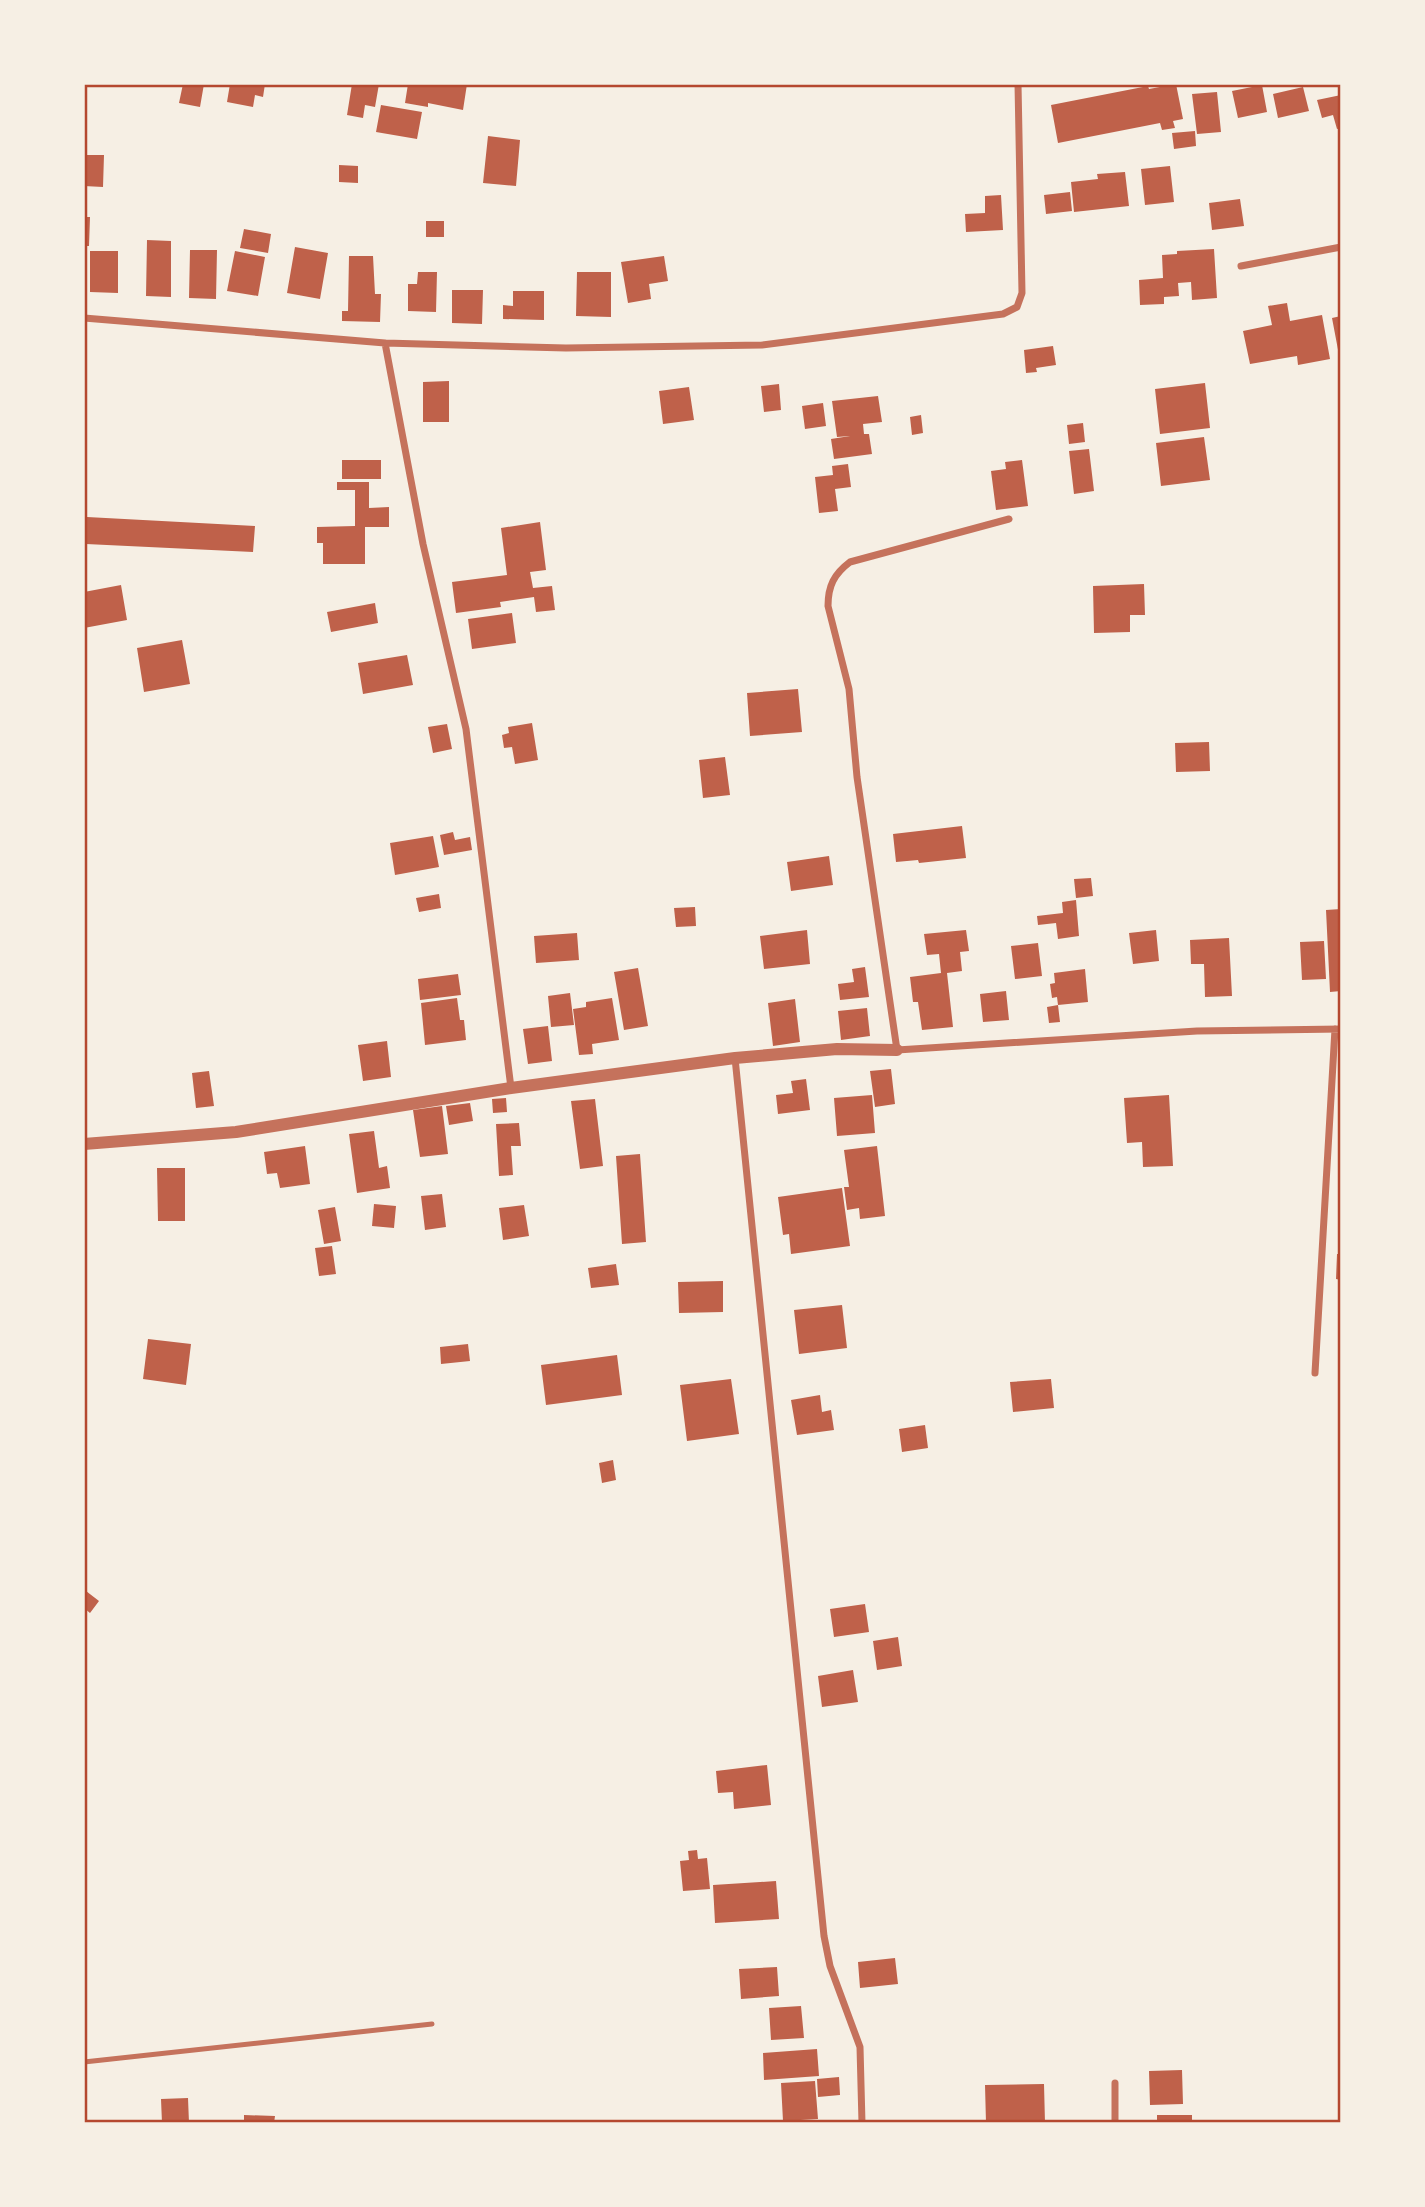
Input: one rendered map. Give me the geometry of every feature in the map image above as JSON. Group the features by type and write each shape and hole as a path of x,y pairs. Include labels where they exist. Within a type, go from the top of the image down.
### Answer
{"street":[{"path":"84,318 385,343 566,348 762,345 1003,314 1017,307 1022,293 1018,84"},
{"path":"1241,266 1341,247"},
{"path":"385,343 423,544 466,729 511,1088"},
{"path":"897,1050 857,777 849,689 828,606 828,594 836,575 850,562 1009,519"},
{"path":"84,1144 236,1132 511,1088 734,1058 836,1049 897,1050 1197,1031 1338,1029 1315,1373"},
{"path":"734,1058 762,1307 824,1936 830,1966 860,2047 862,2123"},
{"path":"1115,2083 1115,2123"}],"lane":[{"path":"84,2062 432,2024"}],"building":[{"path":"183,84 204,84 200,107 179,103"},
{"path":"230,84 265,84 263,97 255,95 253,107 227,102"},
{"path":"352,84 379,84 375,107 365,105 363,118 347,115"},
{"path":"408,84 467,84 463,110 428,103 428,107 405,103"},
{"path":"1176,84 1183,119 1173,121 1175,128 1162,130 1160,123 1058,143 1051,105 1148,86 1149,89"},
{"path":"1262,85 1267,112 1238,118 1232,91"},
{"path":"1303,87 1309,111 1278,118 1273,94"},
{"path":"1217,92 1221,132 1197,134 1192,94"},
{"path":"1341,95 1341,128 1337,129 1333,115 1322,118 1317,100"},
{"path":"381,105 422,112 417,139 376,132"},
{"path":"1195,131 1196,146 1174,149 1172,133"},
{"path":"488,136 520,140 516,186 483,183"},
{"path":"84,155 104,155 103,187 84,186"},
{"path":"339,165 358,166 358,183 339,182"},
{"path":"1170,166 1174,202 1145,205 1141,169"},
{"path":"1125,172 1129,206 1074,212 1071,182 1098,179 1097,174"},
{"path":"1070,192 1072,211 1046,214 1044,195"},
{"path":"1001,195 1003,230 966,232 965,214 985,213 985,196"},
{"path":"1240,199 1244,226 1212,230 1209,203"},
{"path":"84,217 90,217 89,246 84,246"},
{"path":"426,221 444,221 444,237 426,237"},
{"path":"244,229 271,234 268,253 240,248"},
{"path":"147,240 171,241 171,297 146,296"},
{"path":"295,247 328,253 320,299 287,293"},
{"path":"1214,249 1217,298 1192,300 1191,282 1178,283 1179,296 1164,297 1164,304 1140,305 1139,280 1163,278 1162,255 1177,254 1177,251"},
{"path":"190,250 217,250 216,299 189,298"},
{"path":"90,251 118,251 118,293 90,292"},
{"path":"235,251 265,257 258,296 227,291"},
{"path":"349,256 373,256 375,294 381,294 380,322 342,321 342,311 348,311"},
{"path":"664,256 668,281 649,284 651,299 628,303 621,262"},
{"path":"418,272 437,272 436,312 408,311 408,284 417,284"},
{"path":"577,272 611,272 611,317 576,316"},
{"path":"452,290 483,290 482,324 452,323"},
{"path":"513,291 544,291 544,320 503,319 503,305 513,306"},
{"path":"1287,303 1290,321 1322,315 1330,359 1298,365 1297,356 1250,364 1243,331 1272,325 1268,306"},
{"path":"1341,316 1341,354 1339,355 1332,318"},
{"path":"1053,346 1056,365 1036,368 1037,372 1026,373 1024,350"},
{"path":"449,381 449,422 423,422 423,382"},
{"path":"1205,383 1210,428 1160,434 1155,389"},
{"path":"779,384 781,410 764,412 761,386"},
{"path":"689,387 694,420 663,424 659,391"},
{"path":"878,396 882,422 863,424 864,434 869,434 872,454 834,459 831,439 850,436 837,437 832,401"},
{"path":"823,403 826,426 805,429 802,406"},
{"path":"921,415 923,433 912,435 910,417"},
{"path":"1083,423 1085,442 1069,444 1067,425"},
{"path":"1204,437 1210,480 1161,486 1156,443"},
{"path":"1089,449 1094,491 1074,494 1069,451"},
{"path":"342,460 381,460 381,479 342,479"},
{"path":"1022,460 1028,506 996,510 991,471 1006,469 1005,462"},
{"path":"848,464 851,487 835,489 838,511 819,513 815,477 833,475 832,466"},
{"path":"337,482 369,482 369,508 389,507 389,527 365,527 365,564 323,564 323,543 317,543 317,527 355,526 355,490 337,490"},
{"path":"87,517 255,526 253,552 86,544"},
{"path":"540,522 546,570 530,572 533,588 552,586 555,610 536,612 534,597 500,602 501,607 456,613 452,582 507,575 501,528"},
{"path":"1144,584 1145,615 1130,615 1130,632 1094,633 1093,586"},
{"path":"121,585 127,620 84,628 84,592"},
{"path":"375,603 378,623 331,632 327,612"},
{"path":"512,613 516,643 472,649 468,619"},
{"path":"182,640 190,684 144,692 137,648"},
{"path":"407,655 413,685 363,694 358,663"},
{"path":"798,689 802,732 750,736 747,693"},
{"path":"532,723 538,760 515,764 512,747 504,748 502,735 509,733 508,727"},
{"path":"447,724 452,749 433,753 428,727"},
{"path":"1209,742 1210,771 1176,772 1175,743"},
{"path":"725,757 730,795 703,798 699,760"},
{"path":"962,826 966,858 919,863 918,860 896,862 893,834"},
{"path":"453,832 455,840 470,837 472,850 444,855 440,835"},
{"path":"433,836 439,867 395,875 390,843"},
{"path":"829,856 833,885 791,891 787,862"},
{"path":"1091,878 1093,896 1076,898 1074,879"},
{"path":"439,894 441,908 419,912 416,898"},
{"path":"1076,900 1079,936 1058,939 1056,923 1038,925 1037,916 1063,913 1062,902"},
{"path":"695,907 696,926 676,927 674,908"},
{"path":"1341,909 1341,991 1330,992 1326,910"},
{"path":"807,930 810,964 764,969 760,936"},
{"path":"966,930 969,951 960,952 962,971 947,973 953,1027 922,1030 918,1002 913,1002 910,977 941,973 939,954 927,955 924,934"},
{"path":"1156,930 1159,961 1133,964 1129,933"},
{"path":"577,933 579,960 536,963 534,936"},
{"path":"1229,938 1232,996 1205,997 1204,964 1191,964 1190,940"},
{"path":"1324,941 1326,979 1302,980 1300,942"},
{"path":"1038,943 1042,976 1015,979 1011,946"},
{"path":"865,967 869,997 840,1000 838,984 854,982 852,969"},
{"path":"638,968 648,1026 624,1030 614,972"},
{"path":"1085,969 1088,1002 1058,1005 1057,997 1052,998 1050,984 1055,983 1054,973"},
{"path":"458,974 461,995 420,1000 418,979"},
{"path":"1006,991 1009,1020 983,1022 980,994"},
{"path":"570,993 574,1025 551,1027 548,996"},
{"path":"457,998 460,1020 464,1020 466,1040 425,1045 421,1003"},
{"path":"612,998 619,1040 592,1044 593,1054 579,1055 573,1009 586,1007 586,1002"},
{"path":"795,999 800,1042 773,1046 768,1003"},
{"path":"1058,1005 1060,1022 1049,1023 1047,1007"},
{"path":"867,1008 870,1036 841,1040 838,1011"},
{"path":"548,1026 552,1061 528,1064 523,1029"},
{"path":"387,1041 391,1077 363,1081 358,1045"},
{"path":"891,1069 895,1104 875,1107 870,1071"},
{"path":"209,1071 214,1106 196,1108 192,1073"},
{"path":"806,1079 810,1110 778,1114 776,1095 793,1093 791,1081"},
{"path":"872,1095 875,1133 837,1136 834,1098"},
{"path":"1169,1095 1173,1166 1143,1167 1142,1142 1127,1143 1124,1098"},
{"path":"506,1098 507,1112 493,1113 492,1099"},
{"path":"595,1099 603,1166 580,1169 571,1101"},
{"path":"470,1103 473,1121 449,1125 446,1106"},
{"path":"442,1106 448,1154 420,1157 413,1110"},
{"path":"519,1123 521,1146 511,1146 513,1175 499,1176 496,1124"},
{"path":"374,1131 379,1168 387,1166 390,1188 357,1193 349,1134"},
{"path":"305,1146 310,1184 280,1188 277,1173 267,1174 264,1152"},
{"path":"877,1146 885,1216 860,1219 859,1208 847,1210 844,1187 849,1187 844,1150"},
{"path":"640,1154 646,1242 622,1244 616,1156"},
{"path":"157,1168 185,1168 185,1221 158,1221"},
{"path":"842,1188 850,1246 791,1254 789,1234 783,1235 778,1197"},
{"path":"442,1194 446,1227 425,1230 421,1196"},
{"path":"374,1204 396,1206 394,1228 372,1226"},
{"path":"524,1205 529,1236 503,1240 499,1208"},
{"path":"335,1207 341,1241 324,1244 318,1210"},
{"path":"332,1246 336,1274 319,1276 315,1248"},
{"path":"1337,1254 1341,1254 1341,1280 1336,1279"},
{"path":"616,1264 619,1285 591,1288 588,1268"},
{"path":"723,1281 723,1312 679,1313 678,1282"},
{"path":"842,1305 847,1348 799,1354 794,1310"},
{"path":"148,1339 191,1344 186,1385 143,1379"},
{"path":"468,1344 470,1361 441,1364 440,1347"},
{"path":"617,1355 622,1395 546,1405 541,1365"},
{"path":"731,1379 739,1434 687,1441 680,1385"},
{"path":"1051,1379 1054,1408 1013,1412 1010,1382"},
{"path":"820,1395 822,1412 831,1410 834,1430 797,1435 791,1400"},
{"path":"925,1425 928,1448 902,1452 899,1429"},
{"path":"613,1460 616,1480 602,1483 599,1463"},
{"path":"86,1591 99,1601 90,1613 84,1608"},
{"path":"865,1604 869,1632 834,1637 830,1609"},
{"path":"898,1637 902,1666 877,1670 873,1641"},
{"path":"853,1670 858,1702 822,1707 818,1676"},
{"path":"767,1765 771,1805 734,1809 733,1792 718,1793 716,1771"},
{"path":"697,1850 698,1859 707,1858 710,1889 683,1891 680,1861 689,1860 688,1851"},
{"path":"776,1881 779,1919 715,1923 713,1885"},
{"path":"895,1958 898,1984 860,1988 858,1962"},
{"path":"777,1967 779,1996 741,1999 739,1969"},
{"path":"801,2006 804,2038 771,2040 769,2008"},
{"path":"817,2049 819,2076 764,2080 763,2053"},
{"path":"1182,2070 1183,2104 1150,2105 1149,2071"},
{"path":"839,2077 840,2095 818,2097 817,2079"},
{"path":"815,2081 818,2119 783,2121 781,2083"},
{"path":"1044,2084 1045,2123 986,2123 985,2085"},
{"path":"188,2098 189,2123 162,2123 161,2099"},
{"path":"244,2115 275,2116 274,2123 244,2123"},
{"path":"1157,2115 1192,2115 1192,2123 1157,2123"}]}
